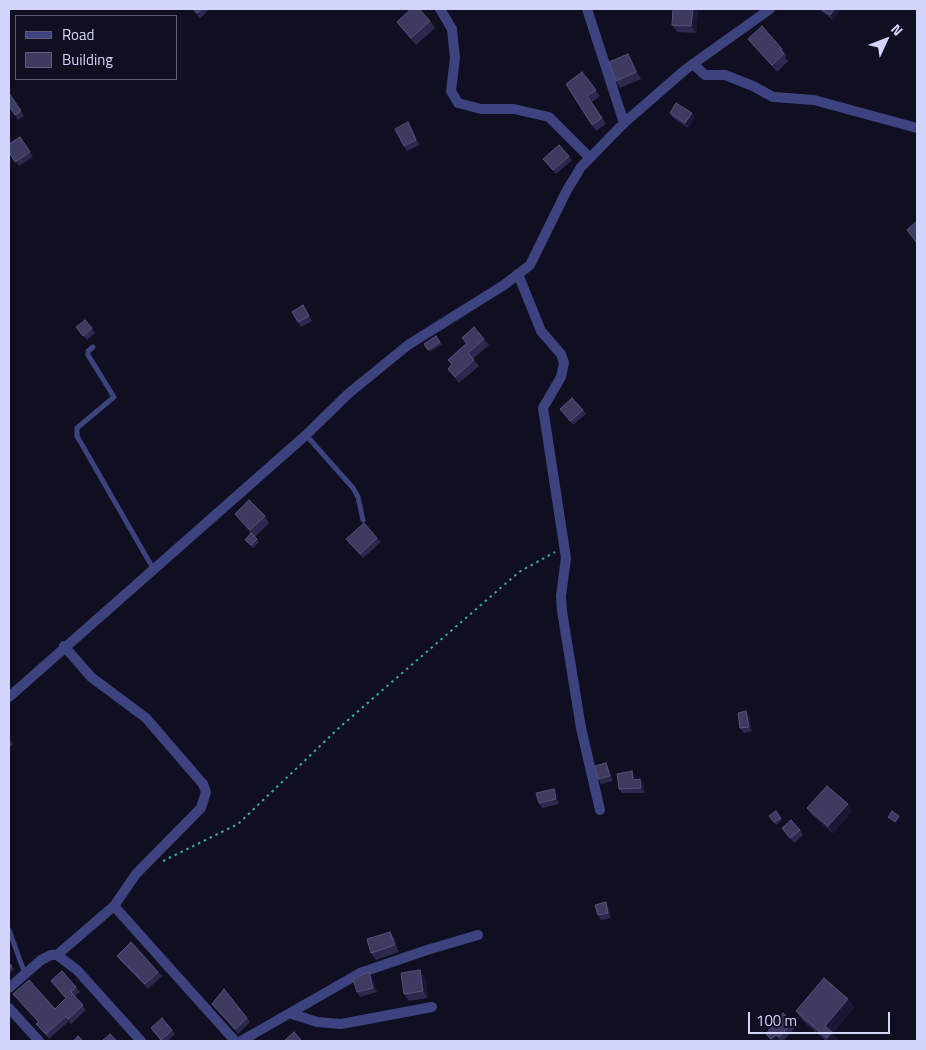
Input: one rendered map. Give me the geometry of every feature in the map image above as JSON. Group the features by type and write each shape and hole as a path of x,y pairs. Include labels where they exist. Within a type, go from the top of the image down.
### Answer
{"street":[{"path":"440,9 452,29 454,58 451,91 458,103 481,108 514,109 549,118 590,158"},
{"path":"587,9 624,123"},
{"path":"9,697 64,646 154,570 306,435 348,394 408,344 504,286 530,265 567,190 590,158 624,123 693,64 770,9"},
{"path":"693,64 705,75 725,75 754,86 773,97 814,100 917,128"},
{"path":"518,274 541,330 561,354 564,363 561,377 543,408 565,548 562,611 581,728 600,810"},
{"path":"57,955 114,906 136,874 201,808 206,792 203,784 146,718 91,676 64,646"},
{"path":"114,906 235,1041"},
{"path":"241,1041 292,1014 332,987 360,973 426,950 478,935"},
{"path":"9,988 41,960 51,955 57,955 77,970 140,1041"},
{"path":"292,1014 317,1022 341,1024 432,1007"},
{"path":"9,1008 39,1041"}],"lane":[{"path":"93,347 88,351 88,355 114,397 78,428 77,436 154,570"},
{"path":"306,435 352,488 358,497 363,520"},
{"path":"9,930 25,974"}],"path":[{"path":"161,862 238,824 341,726 519,572 565,548"}],"building":[{"path":"193,9 202,9 197,13"},
{"path":"411,9 419,9 430,21 411,38 397,22"},
{"path":"673,9 693,9 691,26 672,25"},
{"path":"821,9 835,9 830,15"},
{"path":"762,26 782,49 780,50 784,54 772,65 748,39"},
{"path":"628,54 636,72 616,81 609,62"},
{"path":"582,72 596,90 587,96 602,118 592,125 566,84"},
{"path":"9,93 21,111 15,115 9,106"},
{"path":"676,103 692,113 685,123 670,113"},
{"path":"408,122 416,140 404,146 395,129"},
{"path":"20,137 30,152 15,162 9,152 9,144"},
{"path":"559,145 569,156 553,170 543,159"},
{"path":"917,221 917,243 907,230"},
{"path":"303,305 309,316 298,322 292,312"},
{"path":"85,320 92,328 83,336 76,327"},
{"path":"474,327 484,339 468,353 474,360 455,377 448,369 452,364 448,360 467,343 462,338"},
{"path":"436,336 440,342 428,350 424,344"},
{"path":"572,398 583,410 570,421 560,409"},
{"path":"249,500 265,516 250,530 235,514"},
{"path":"364,523 377,538 360,554 346,539"},
{"path":"251,533 257,539 251,545 245,540"},
{"path":"746,711 749,727 740,728 738,713"},
{"path":"606,763 610,776 598,779 595,766"},
{"path":"632,771 633,780 640,779 641,788 619,789 617,774"},
{"path":"827,786 848,804 828,826 807,808"},
{"path":"554,789 556,799 539,803 536,793"},
{"path":"776,811 781,818 774,822 769,816"},
{"path":"892,811 899,816 895,822 888,817"},
{"path":"791,820 800,830 790,838 782,828"},
{"path":"606,902 608,913 598,915 595,905"},
{"path":"390,932 395,945 371,953 367,939"},
{"path":"131,942 158,972 145,984 117,956"},
{"path":"420,970 423,991 404,994 401,973"},
{"path":"62,971 76,987 71,992 83,1005 68,1019 66,1016 46,1034 36,1024 39,1022 13,994 29,980 55,1009 66,998 51,981"},
{"path":"369,972 373,988 357,992 353,979"},
{"path":"824,978 848,999 825,1026 832,1032 827,1038 796,1011"},
{"path":"224,989 247,1018 235,1029 212,1004"},
{"path":"783,1013 793,1023 779,1037 776,1035 771,1039 766,1034"},
{"path":"162,1018 172,1030 161,1040 151,1028"},
{"path":"294,1032 302,1041 284,1041"},
{"path":"110,1034 117,1041 102,1041"},
{"path":"78,1036 83,1041 73,1041"}]}
